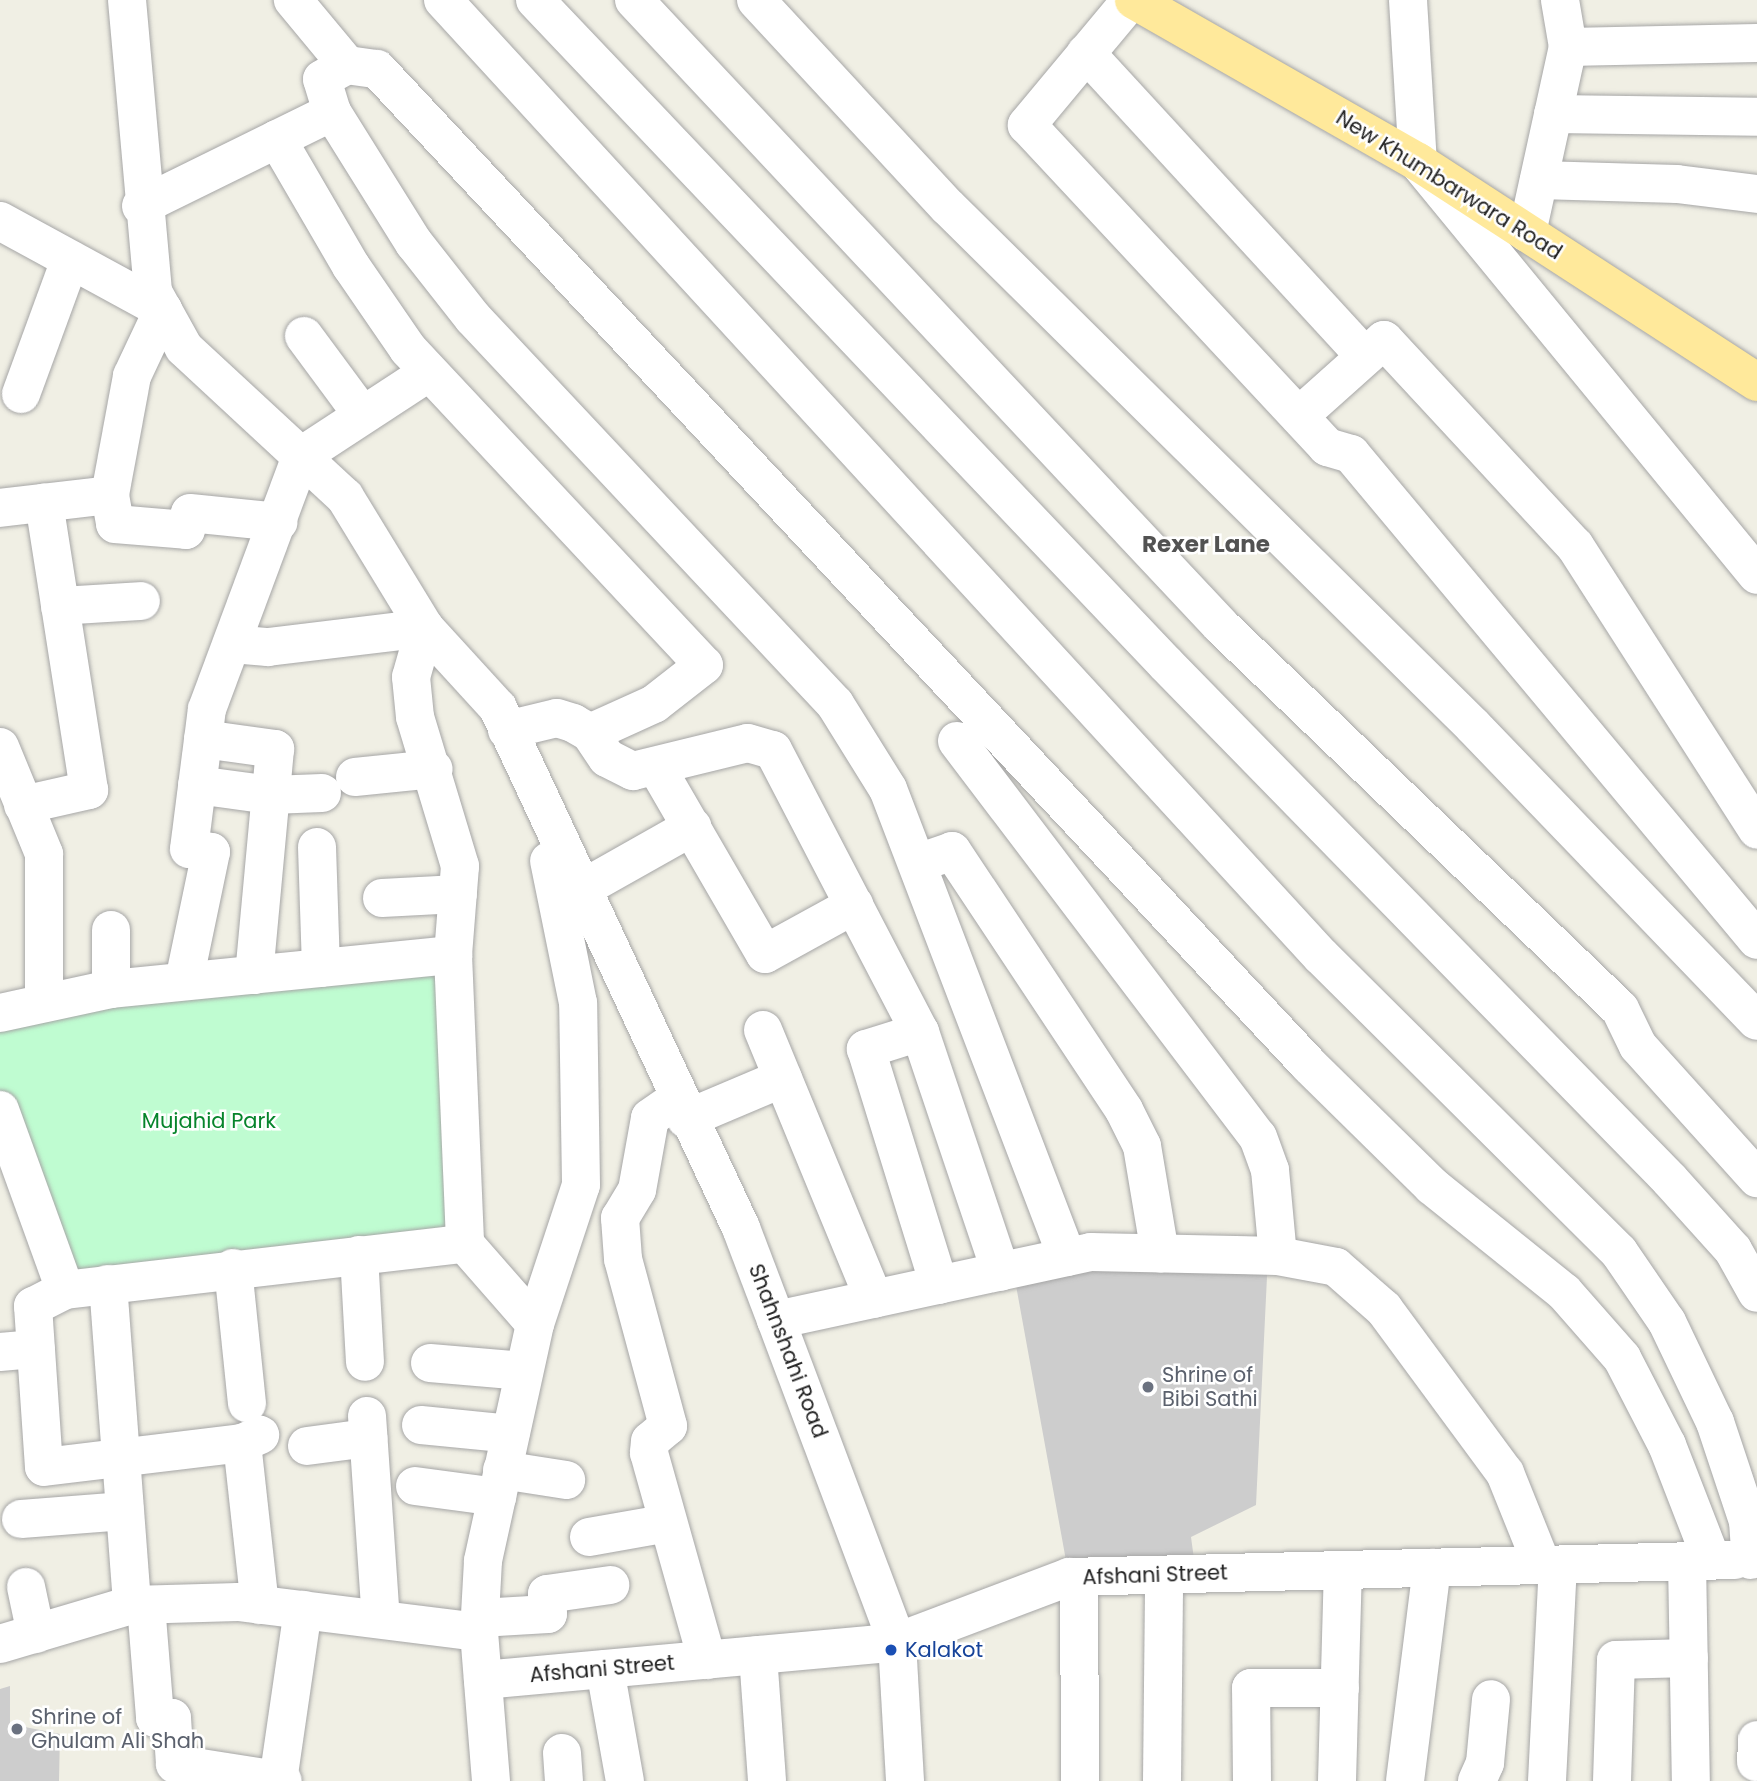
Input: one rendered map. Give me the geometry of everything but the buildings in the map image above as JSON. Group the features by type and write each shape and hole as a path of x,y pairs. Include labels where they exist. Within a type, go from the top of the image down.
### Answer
{"main road":[{"name":"New Khumbarwara Road","path":"1133,0 1418,162 1757,382"}],"street":[{"path":"127,0 145,264 163,310 184,348 345,497 425,628 498,708 536,792 578,1003 581,1185 535,1324 482,1561 480,1625 491,1781"},
{"path":"293,0 347,65"},
{"path":"443,0 1321,956 1619,1252 1667,1322 1715,1422 1748,1521 1754,1560"},
{"path":"535,0 1166,664 1670,1180 1733,1250 1757,1293"},
{"path":"634,0 1221,626 1620,1009 1638,1046 1757,1178"},
{"path":"756,0 948,207 1473,726 1757,1021"},
{"path":"1133,0 1027,125 1327,447 1351,454 1390,497 1757,940"},
{"path":"1408,0 1418,162 1757,575"},
{"path":"1528,233 1568,47 1560,0"},
{"path":"1568,47 1757,43"},
{"path":"1086,54 1365,356"},
{"path":"1067,1257 888,789 835,704 473,318 414,243 332,112 322,79 347,65 377,69 1309,1065 1432,1186 1564,1292 1622,1358 1667,1445 1700,1561 1689,1658 1691,1781"},
{"path":"141,206 332,112"},
{"path":"1553,114 1757,117"},
{"path":"278,139 351,266 428,373 704,665 654,704 590,733"},
{"path":"1539,180 1677,184 1757,194"},
{"path":"0,221 163,310"},
{"path":"21,394 71,260"},
{"path":"163,310 132,376 110,495 115,524 186,530 190,513 279,522"},
{"path":"304,336 361,413"},
{"path":"1299,416 1384,340 1575,546 1757,830"},
{"path":"184,981 211,852 189,849 207,709 279,522 300,456 361,413 428,373"},
{"path":"0,508 110,495"},
{"path":"23,804 89,790 44,503"},
{"path":"60,606 141,601"},
{"path":"232,643 268,648 425,628"},
{"path":"425,628 411,677 415,717 434,769 460,866 453,955 465,1244 535,1324"},
{"path":"507,730 557,719 590,733 620,768 657,768 748,743 773,750 920,1032 1001,1272"},
{"path":"203,739 275,749 254,975"},
{"path":"957,741 1258,1137 1270,1170 1278,1256"},
{"path":"0,747 44,854 44,1003"},
{"path":"657,768 765,954 854,905"},
{"path":"197,785 271,795 434,769"},
{"name":"Shahnshahi Road","path":"536,792 681,1109 741,1227 897,1642 905,1781"},
{"path":"580,890 692,827"},
{"path":"317,847 321,968"},
{"path":"918,863 952,851 1124,1110 1142,1146 1160,1254"},
{"path":"382,898 458,894"},
{"path":"111,930 111,989"},
{"path":"0,1013 111,989 453,955"},
{"path":"763,1030 874,1299"},
{"path":"920,1032 866,1049 939,1284"},
{"path":"707,1660 649,1453 650,1441 668,1426 623,1259 620,1218 637,1190 650,1118 783,1078"},
{"path":"4,1133 65,1290"},
{"path":"250,1427 121,1455 44,1466 18,1351 33,1307 65,1290 233,1268 465,1244"},
{"path":"776,1320 1067,1257 1160,1254 1278,1256 1336,1267 1384,1309 1505,1473 1550,1565 1548,1781"},
{"path":"359,1255 365,1362"},
{"path":"233,1268 250,1427 260,1605"},
{"path":"108,1284 125,1511 155,1718 172,1718 176,1764 284,1781"},
{"path":"430,1363 524,1371"},
{"path":"421,1425 503,1467 566,1480"},
{"path":"307,1446 367,1427 381,1619"},
{"path":"415,1486 503,1467"},
{"path":"21,1519 125,1511"},
{"path":"589,1538 668,1523"},
{"name":"Afshani Street","path":"483,1680 897,1642 1079,1577 1754,1560"},
{"path":"1405,1781 1432,1568"},
{"path":"1337,1781 1343,1570"},
{"path":"1162,1781 1164,1575"},
{"path":"1079,1577 1080,1781"},
{"path":"0,1644 139,1605 260,1605 381,1619 480,1625 548,1614 547,1594 610,1585"},
{"path":"26,1587 36,1634"},
{"path":"278,1781 303,1610"},
{"path":"758,1655 767,1781"},
{"path":"1612,1781 1616,1660 1689,1658"},
{"path":"605,1669 625,1781"},
{"path":"1252,1781 1251,1688 1340,1688"},
{"path":"1476,1781 1485,1763 1491,1699"}],"shaded area":[{"name":"Shrine of Bibi Sathi","path":"1268,1256 1256,1505 1191,1537 1196,1574 1069,1577 1013,1269"},
{"name":"Shrine of Ghulam Ali Shah","path":"10,1686 10,1724 60,1734 59,1781 0,1781 0,1689"}],"green space":[{"name":"Mujahid Park","path":"453,955 465,1244 65,1290 0,1110 0,1013"}],"place":[{"name":"Shrine of Bibi Sathi","path":"1148,1387"},
{"name":"Kalakot","path":"891,1650"},
{"name":"Shrine of Ghulam Ali Shah","path":"17,1729"}],"district":[{"name":"Rexer Lane","path":"1206,544"}]}
